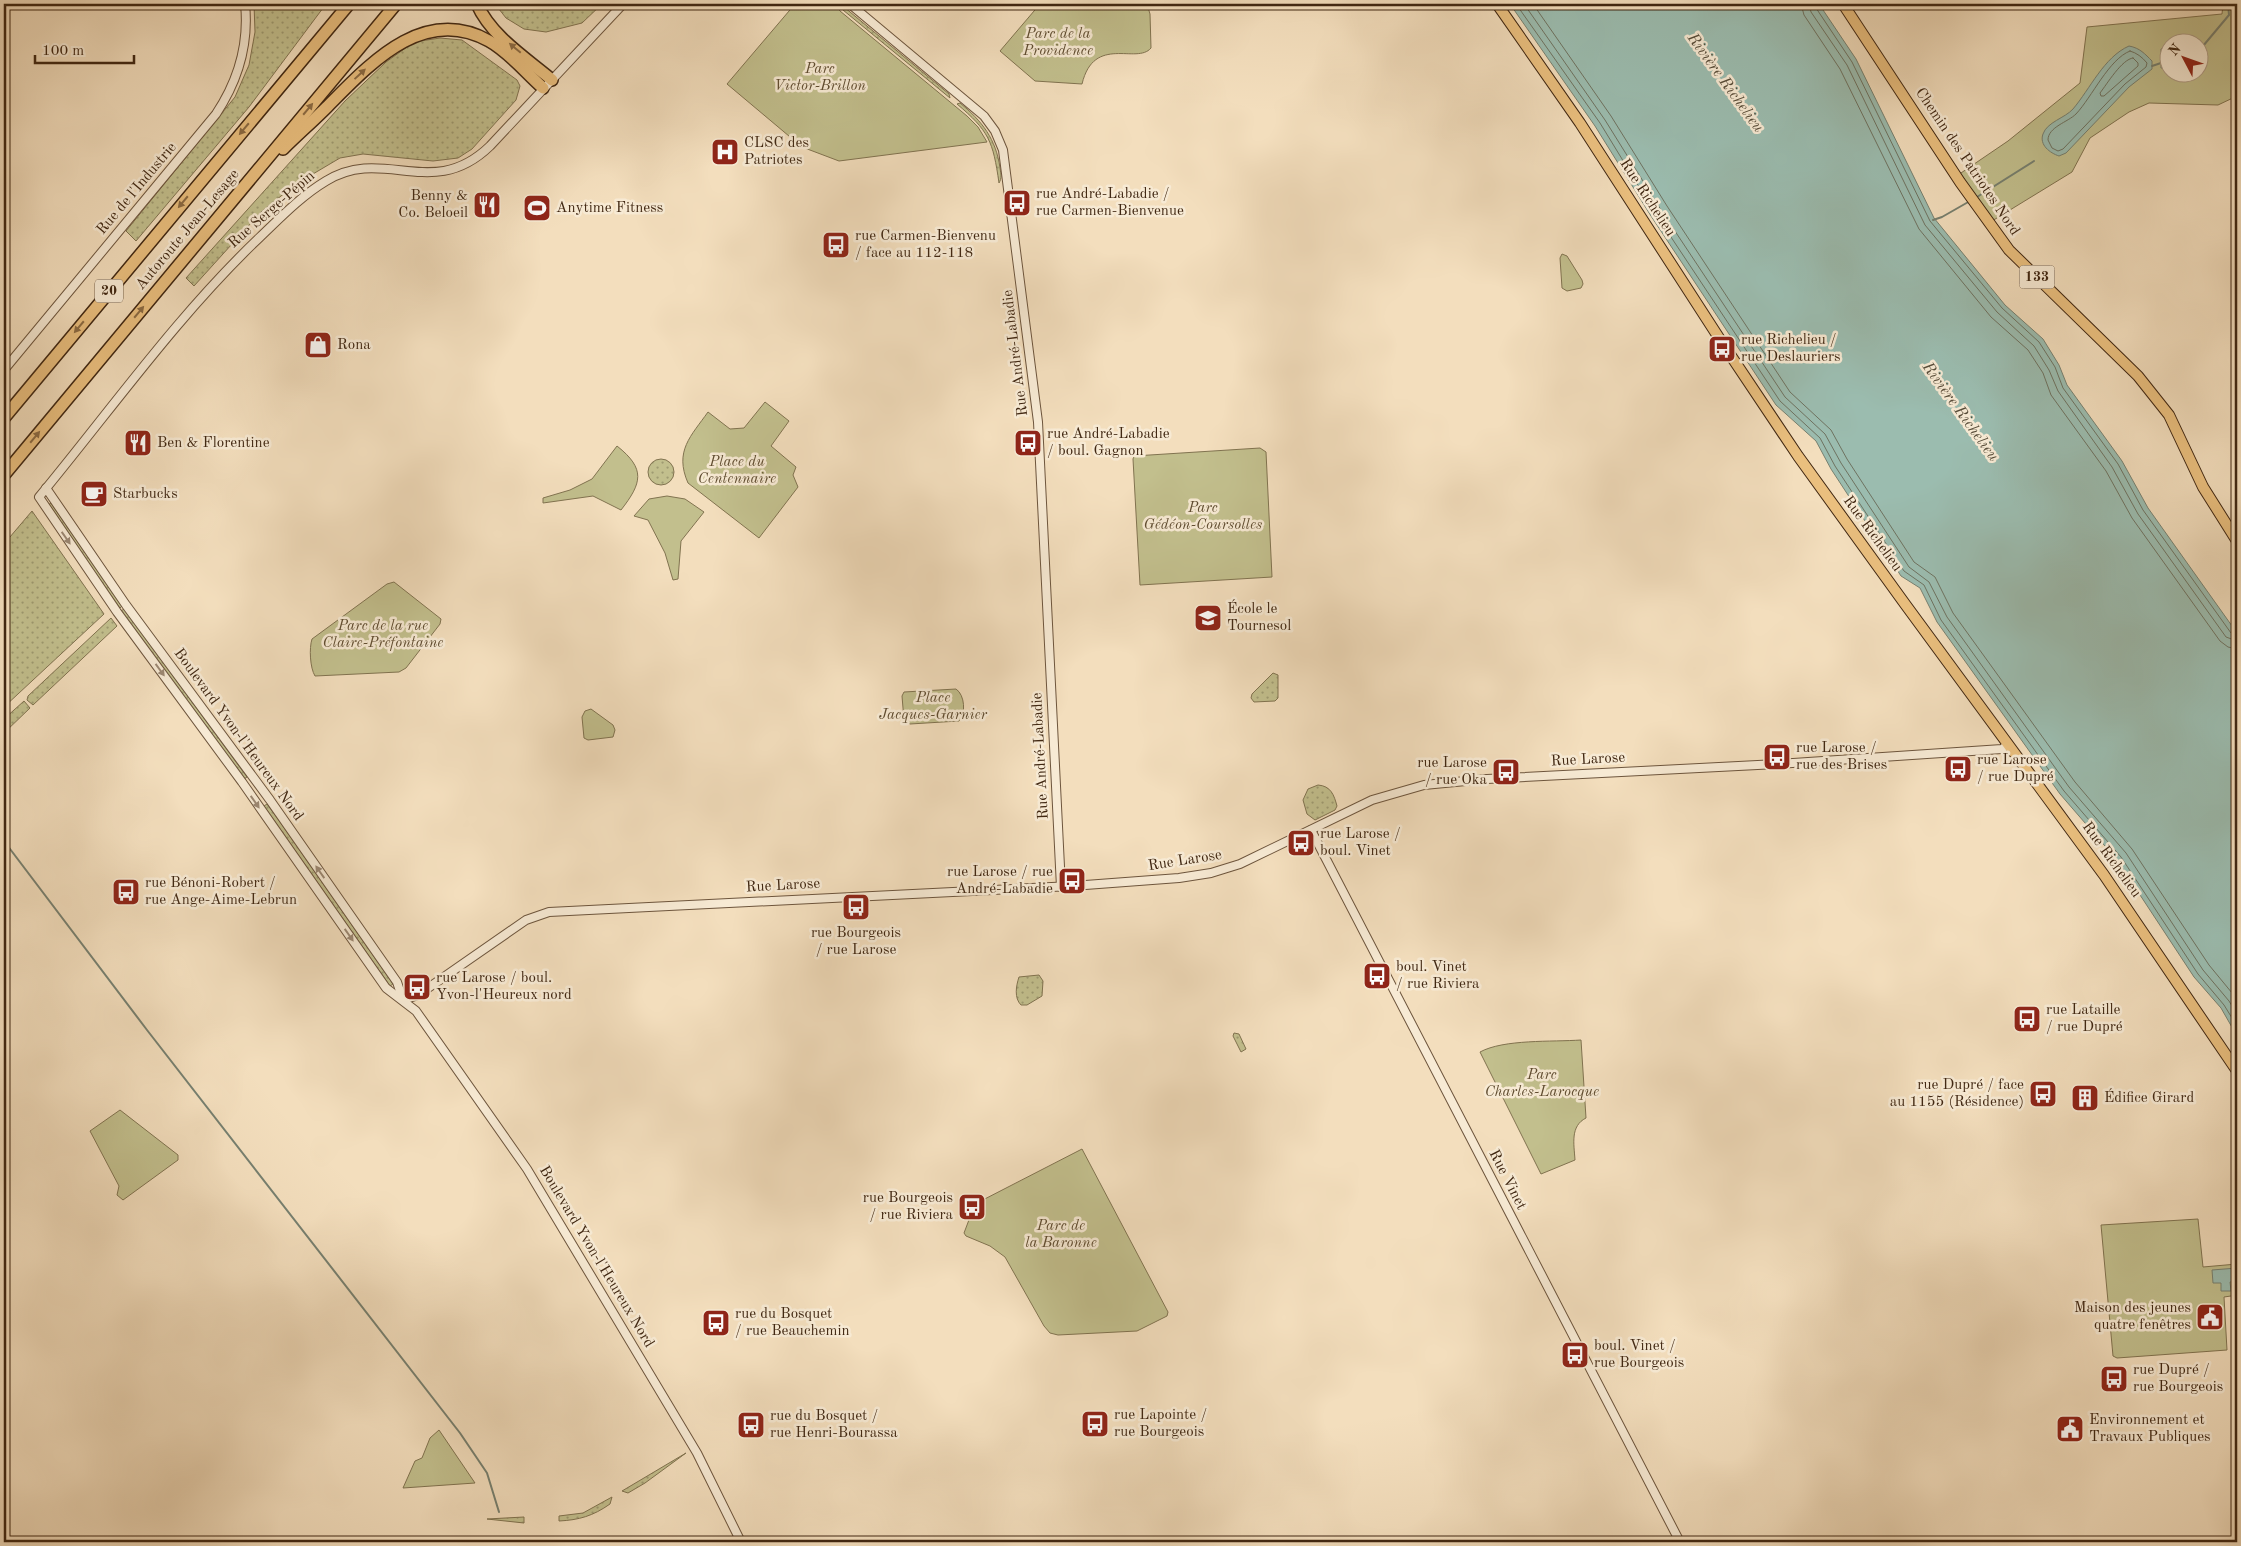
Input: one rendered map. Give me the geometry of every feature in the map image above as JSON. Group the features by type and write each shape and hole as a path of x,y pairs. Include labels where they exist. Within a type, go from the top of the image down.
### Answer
{"highway":[{"name":"Autoroute Jean-Lesage","path":"4,418 349,4"},
{"name":"Autoroute Jean-Lesage","path":"4,475 396,4"},
{"path":"477,4 483,16 496,32 552,80"},
{"path":"243,187 380,56 399,44 423,33 451,30 483,38 499,48 543,88"}],"main road":[{"name":"Rue Richelieu","path":"1497,4 1575,115 1720,341 1798,456 2109,882 2237,1072"},
{"name":"Chemin des Patriotes Nord","path":"1843,4 1960,182 2009,250 2138,376 2170,415 2203,487 2237,542"}],"street":[{"name":"Rue de l'Industrie","path":"4,370 216,114 230,88 239,64 246,33 245,4"},
{"name":"Rue Serge-Pépin","path":"39,497 122,393 220,278 256,240 308,194 329,179 354,170 382,168 434,173 446,172 465,165 490,146 623,4"},
{"name":"Rue André-Labadie","path":"850,4 984,116 995,131 1003,150 1038,422 1061,887"},
{"name":"Boulevard Yvon-l'Heureux Nord","path":"46,488 126,605 270,800 397,982 404,1000"},
{"name":"Boulevard Yvon-l'Heureux Nord","path":"39,497 117,612 242,782 386,988 416,1011 517,1153 697,1453 741,1542"},
{"name":"Rue Larose","path":"404,1000 418,995 526,920 549,912 1061,887 1164,880 1211,873 1252,860 1383,796 1407,789 1446,782 1778,764 2002,748 2008,744"},
{"name":"Rue Vinet","path":"1311,830 1680,1542"}],"green space":[{"path":"254,4 326,4 249,107 136,241 126,231 235,97 249,65 255,32"},
{"path":"495,4 602,4 582,23 546,32 524,29 506,18"},
{"name":"Parc Victor-Brillon","path":"795,4 835,4 840,11 967,116 978,127 987,142 839,161 802,147 727,84"},
{"name":"Parc de la Providence","path":"1040,4 1147,4 1150,14 1151,48 1136,54 1105,55 1096,60 1088,69 1082,84 1035,81 1000,51"},
{"path":"2223,4 2237,4 2237,96 2218,105 2149,103 2129,112 2090,138 2072,172 1992,221 1958,175 2008,141 2080,83 2087,27 2222,14"},
{"path":"844,7 949,94 950,98 843,10"},
{"path":"440,38 462,40 517,80 520,86 516,100 472,149 458,158 433,161 363,154 340,158 296,184 261,212 194,286 186,278 345,101 386,62 414,42"},
{"path":"960,103 975,117 991,139 1000,168 1001,178 999,183 992,147 988,138 968,113 957,104"},
{"path":"1562,254 1567,256 1582,280 1581,288 1567,291 1562,288 1560,258"},
{"name":"Place du Centennaire","path":"765,402 789,421 771,446 796,467 793,475 798,487 759,538 688,483 683,462 686,444 708,412 730,429 744,428"},
{"path":"617,446 633,462 638,476 633,492 621,510 593,496 543,503 543,498 570,490 592,479"},
{"name":"Parc Gédéon-Coursolles","path":"1260,448 1266,452 1272,577 1140,585 1134,456"},
{"path":"661,459 670,463 674,472 670,481 661,485 652,481 648,472 652,463"},
{"name":"Place du Centennaire","path":"667,496 685,499 704,512 681,541 678,579 673,580 665,553 648,520 634,516 649,499"},
{"path":"51,503 122,606 120,608 48,505"},
{"path":"32,511 104,614 4,707 4,544"},
{"name":"Parc de la rue Claire-Préfontaine","path":"394,582 441,619 440,624 406,668 399,672 315,676 310,658 312,639 387,584"},
{"path":"124,609 247,777 244,779 121,611"},
{"path":"111,618 117,626 33,705 27,700 28,696"},
{"path":"1273,673 1278,675 1278,698 1275,701 1254,702 1251,698 1252,694"},
{"name":"Place Jacques-Garnier","path":"956,689 964,705 963,714 959,721 910,724 904,720 902,696 904,692"},
{"path":"24,701 30,708 4,733 4,719"},
{"path":"591,709 613,725 615,730 613,737 588,740 584,738 582,717 585,711"},
{"path":"1318,785 1329,789 1337,806 1335,810 1315,820 1307,814 1303,800 1308,789"},
{"path":"267,804 393,984 390,986 264,806"},
{"path":"1039,975 1043,981 1042,996 1027,1005 1021,1005 1016,995 1019,977"},
{"path":"1234,1033 1239,1034 1246,1049 1241,1052 1233,1036"},
{"name":"Parc Charles-Larocque","path":"1581,1040 1586,1118 1581,1121 1575,1131 1575,1160 1541,1174 1480,1052 1515,1043"},
{"path":"120,1110 178,1155 178,1160 123,1200 117,1195 119,1186 90,1131"},
{"name":"Parc de la Baronne","path":"1082,1149 1168,1312 1167,1316 1137,1331 1058,1335 1050,1333 1044,1326 1005,1257 990,1246 966,1236 964,1233 975,1204"},
{"path":"2198,1219 2203,1267 2237,1264 2237,1292 2231,1296 2224,1297 2227,1350 2117,1358 2113,1356 2101,1225"},
{"path":"439,1430 475,1483 403,1488 415,1461 422,1458 430,1438"},
{"path":"686,1453 645,1483 628,1493 622,1491"},
{"path":"612,1497 610,1504 598,1512 573,1520 559,1521 559,1516 583,1513"},
{"path":"524,1517 524,1523 487,1519"}],"water":[{"name":"Rivière Richelieu","path":"1510,4 1819,4 1856,59 1934,218 2005,305 2043,339 2059,365 2067,385 2122,461 2148,508 2237,633 2237,1036 2221,1008 2194,977 2117,860 2060,794 1937,622 1920,588 1901,576 1831,469 1816,441 1776,405 1651,216 1595,126"},
{"path":"2129,46 2139,50 2152,61 2152,69 2129,87 2066,153 2059,156 2049,151 2044,145 2042,138 2048,126 2073,109 2105,65 2120,51"},
{"path":"2237,1268 2237,1281 2230,1282 2231,1291 2221,1291 2221,1283 2213,1283 2212,1270"}],"waterway":[{"path":"2208,40 2229,15 2228,4"},
{"path":"2152,66 2158,64"},
{"path":"1977,197 2034,161"},
{"path":"1933,220 1970,201"},
{"path":"4,841 147,1030 460,1433 487,1473 499,1512"}],"place":[{"name":"CLSC des Patriotes","path":"725,152"},
{"name":"rue André-Labadie / rue Carmen-Bienvenue","path":"1017,203"},
{"name":"Benny & Co. Beloeil","path":"487,205"},
{"name":"Anytime Fitness","path":"537,208"},
{"name":"rue Carmen-Bienvenu / face au 112-118","path":"836,245"},
{"name":"Rona","path":"318,345"},
{"name":"rue Richelieu / rue Deslauriers","path":"1722,349"},
{"name":"Ben & Florentine","path":"138,443"},
{"name":"rue André-Labadie / boul. Gagnon","path":"1028,443"},
{"name":"Starbucks","path":"94,494"},
{"name":"École le Tournesol","path":"1208,618"},
{"name":"rue Larose / rue des Brises","path":"1777,757"},
{"name":"rue Larose / rue Dupré","path":"1958,769"},
{"name":"rue Larose / rue Oka","path":"1506,772"},
{"name":"rue Larose / boul. Vinet","path":"1301,843"},
{"name":"rue Larose / rue André-Labadie","path":"1072,881"},
{"name":"rue Bénoni-Robert / rue Ange-Aime-Lebrun","path":"126,892"},
{"name":"rue Bourgeois / rue Larose","path":"856,907"},
{"name":"boul. Vinet / rue Riviera","path":"1377,976"},
{"name":"rue Larose / boul. Yvon-l'Heureux nord","path":"417,987"},
{"name":"rue Lataille / rue Dupré","path":"2027,1019"},
{"name":"rue Dupré / face au 1155 (Résidence)","path":"2043,1094"},
{"name":"Édifice Girard","path":"2085,1098"},
{"name":"rue Bourgeois / rue Riviera","path":"972,1207"},
{"name":"Maison des jeunes quatre fenêtres","path":"2210,1317"},
{"name":"rue du Bosquet / rue Beauchemin","path":"716,1323"},
{"name":"boul. Vinet / rue Bourgeois","path":"1575,1355"},
{"name":"rue Dupré / rue Bourgeois","path":"2114,1379"},
{"name":"rue Lapointe / rue Bourgeois","path":"1095,1424"},
{"name":"rue du Bosquet / rue Henri-Bourassa","path":"751,1425"},
{"name":"Environnement et Travaux Publiques","path":"2070,1429"}]}
